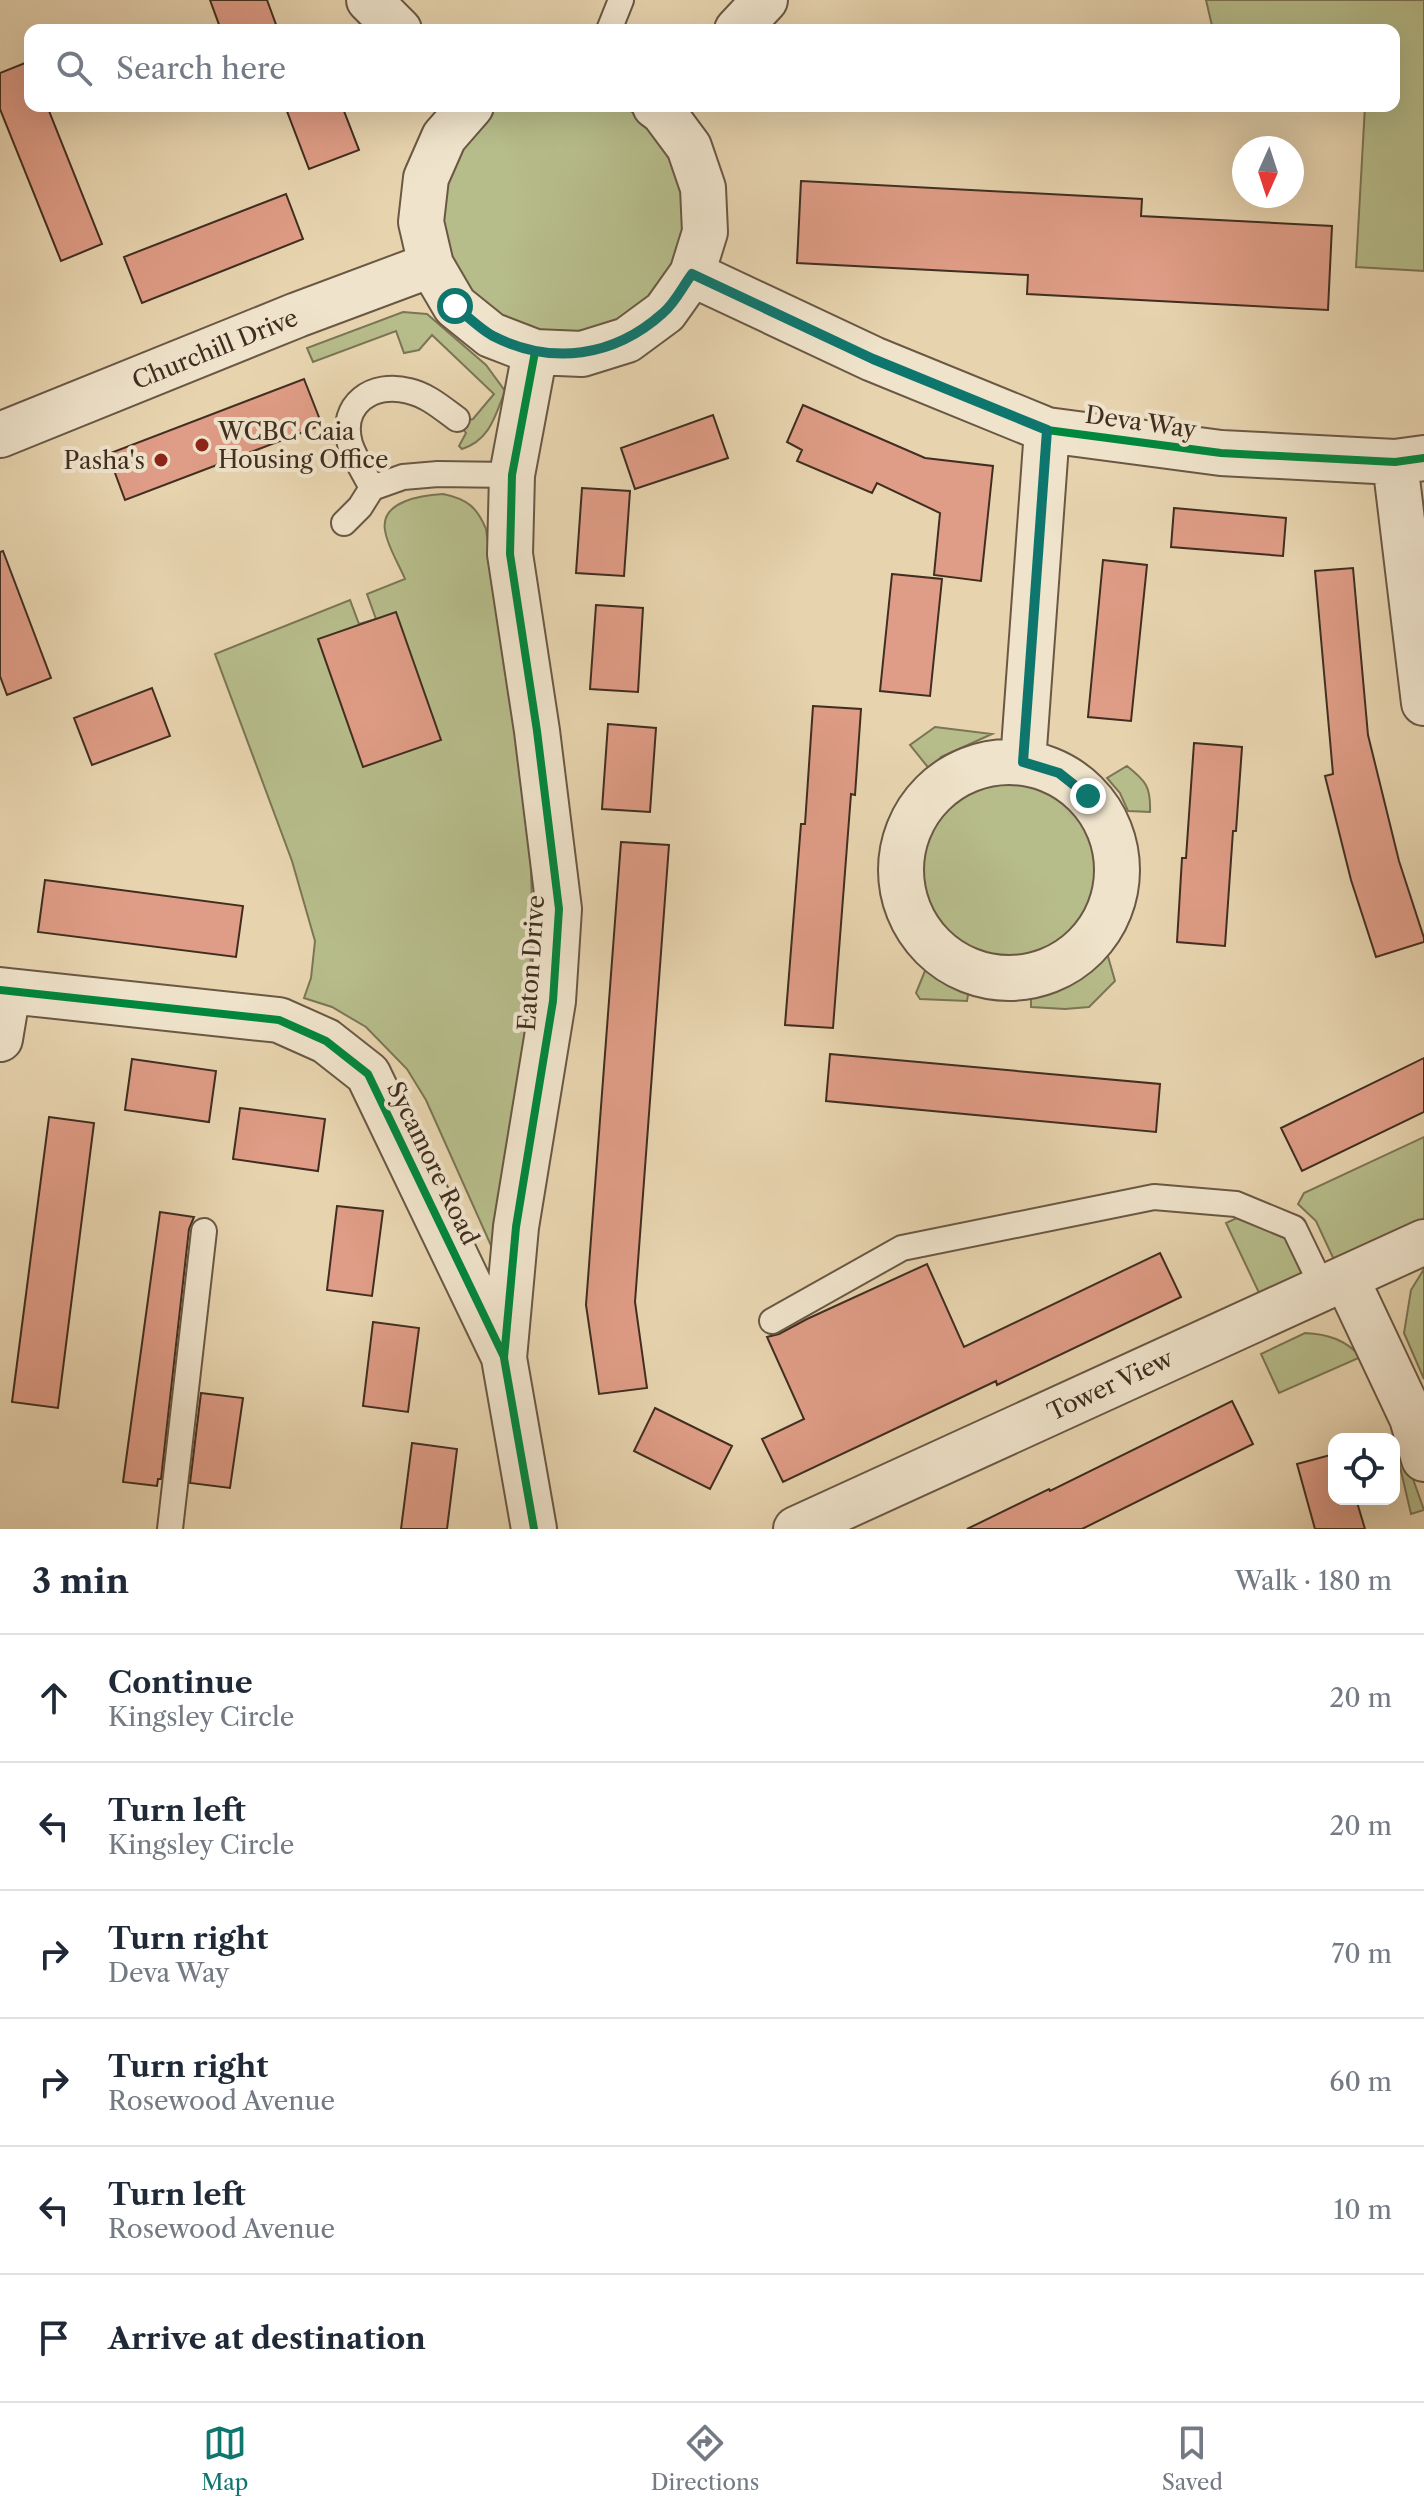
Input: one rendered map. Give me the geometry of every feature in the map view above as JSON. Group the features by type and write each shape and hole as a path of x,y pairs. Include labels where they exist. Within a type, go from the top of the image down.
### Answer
{"street":[{"path":"369,0 393,24"},
{"path":"743,24 765,0"},
{"path":"466,112 444,137 426,178 421,222 431,265 455,306 491,335 535,352 582,354 627,340 665,312 692,274 705,232 703,188 689,147 665,112"},
{"name":"Churchill Drive","path":"3,427 431,265"},
{"name":"Deva Way","path":"692,274 873,359 1047,430 1221,453 1409,460"},
{"name":"Eaton Drive","path":"534,1529 504,1358 516,1227 553,1001 559,909 537,731 510,554 512,475 535,352"},
{"path":"1023,762 1047,430"},
{"path":"1409,460 1424,703"},
{"path":"1023,762 1059,773 1088,796 1095,806 1108,826 1117,861 1114,898 1099,931 1074,957 1041,974 1005,979 970,972 940,954 917,928 903,896 900,861 909,827 928,797 955,775 988,763 1023,762"},
{"path":"0,1039 4,990"},
{"name":"Sycamore Road","path":"4,990 279,1020 326,1041 368,1074 504,1358"},
{"name":"Tower View","path":"796,1529 1424,1242"},
{"path":"1334,1283 1412,1418 1424,1459"}],"lane":[{"path":"611,24 621,0"},
{"path":"372,488 350,443 352,408 362,398 376,390 393,388 411,391 457,419"},
{"path":"344,523 360,507 372,488 403,477 512,475"},
{"path":"772,1321 902,1248 1154,1197 1236,1204 1294,1228 1334,1283"},
{"path":"170,1529 204,1231"}],"green space":[{"path":"1206,0 1424,0 1424,271 1356,267 1365,112 1400,112 1400,24 1212,24"},
{"path":"491,112 632,112 643,119 669,149 684,186 685,226 675,265 652,297 620,322 582,334 542,334 503,320 471,295 449,260 440,219 444,179 462,142"},
{"path":"403,312 427,314 486,365 505,391 490,426 471,445 462,449 459,446 466,433 458,423 473,419 494,394 432,335 419,350 404,353 396,331 313,362 307,348"},
{"path":"443,494 470,505 486,529 530,844 529,1019 493,1250 426,1100 407,1069 366,1027 332,1007 304,998 311,978 315,941 292,861 215,654 350,600 359,624 376,619 367,594 405,579 386,536 385,520 389,512 405,502"},
{"path":"935,727 992,734 941,757 931,771 910,745"},
{"path":"1127,766 1146,785 1150,812 1128,811 1120,793 1107,778"},
{"path":"1009,782 1043,788 1071,808 1091,836 1097,870 1091,904 1071,932 1043,952 1009,958 975,952 947,932 927,904 921,870 927,836 947,808 975,788"},
{"path":"1107,953 1115,981 1089,1007 1031,1007 1031,995 1072,980"},
{"path":"929,961 969,989 967,1001 920,999 916,993"},
{"path":"1424,1137 1424,1230 1335,1262 1316,1221 1298,1204 1304,1193"},
{"path":"1241,1216 1290,1234 1309,1275 1261,1297 1226,1223"},
{"path":"1424,1269 1424,1379 1404,1333 1411,1290"},
{"path":"1305,1333 1336,1339 1361,1357 1279,1393 1261,1354"},
{"path":"1400,1442 1424,1510 1411,1514 1400,1467"}],"building":[{"path":"210,0 267,0 276,24 219,24"},
{"path":"24,63 24,112 49,112 102,244 61,261 0,109 0,73"},
{"path":"287,112 344,112 359,150 309,169"},
{"path":"801,181 1142,199 1141,216 1332,226 1328,310 1027,294 1028,275 797,263"},
{"path":"286,194 303,239 142,303 124,257"},
{"path":"304,379 322,425 125,500 108,454"},
{"path":"803,405 925,458 993,466 981,581 934,575 940,513 877,483 872,493 797,461 802,450 787,442"},
{"path":"713,415 728,458 635,489 621,448"},
{"path":"582,488 630,491 624,576 576,573"},
{"path":"1174,508 1286,518 1283,556 1171,547"},
{"path":"3,551 51,678 7,695 0,676 0,552"},
{"path":"1103,560 1147,565 1131,721 1088,717"},
{"path":"1353,568 1368,735 1399,861 1424,938 1424,942 1376,957 1351,880 1325,776 1333,774 1315,571"},
{"path":"892,574 942,579 930,696 880,691"},
{"path":"596,605 643,608 638,692 590,689"},
{"path":"396,612 441,740 363,767 318,639"},
{"path":"152,688 170,736 92,765 74,718"},
{"path":"813,706 861,709 855,795 851,794 833,1028 785,1025"},
{"path":"608,724 656,728 650,812 602,809"},
{"path":"1194,743 1242,747 1225,946 1177,942"},
{"path":"621,842 669,845 635,1302 647,1388 599,1394 586,1305"},
{"path":"45,880 243,906 236,957 38,932"},
{"path":"830,1054 1160,1084 1156,1132 826,1101"},
{"path":"1424,1058 1424,1112 1302,1171 1281,1128"},
{"path":"132,1059 216,1071 209,1122 125,1110"},
{"path":"240,1108 325,1119 318,1171 233,1159"},
{"path":"49,1117 94,1123 58,1408 12,1402"},
{"path":"337,1206 383,1211 372,1296 327,1290"},
{"path":"160,1212 194,1217 189,1229 161,1479 158,1479 157,1486 123,1482"},
{"path":"1160,1253 1181,1297 783,1482 762,1439 804,1419 767,1337 927,1264 964,1347"},
{"path":"373,1322 419,1328 408,1412 363,1406"},
{"path":"201,1393 243,1398 230,1488 190,1483"},
{"path":"1232,1401 1253,1444 1082,1529 967,1529 1050,1491"},
{"path":"655,1408 732,1446 710,1489 634,1451"},
{"path":"412,1443 457,1449 447,1529 401,1529"},
{"path":"1328,1456 1328,1505 1358,1505 1365,1529 1315,1529 1297,1464"}],"cycle path":[{"path":"692,274 873,359 1047,430 1221,453 1395,462 1424,458"},
{"path":"534,1529 504,1358 516,1227 553,1001 559,909 537,731 510,554 512,475 535,352"},
{"path":"0,990 279,1020 326,1041 368,1074 504,1357"}],"place":[{"name":"WCBC Caia Housing Office","path":"202,445"},
{"name":"Pasha's","path":"161,460"}],"route":[{"path":"455,306 491,335 535,352 582,354 627,340 665,312 692,274 873,359 1047,430 1023,762 1059,773 1088,796"}]}
